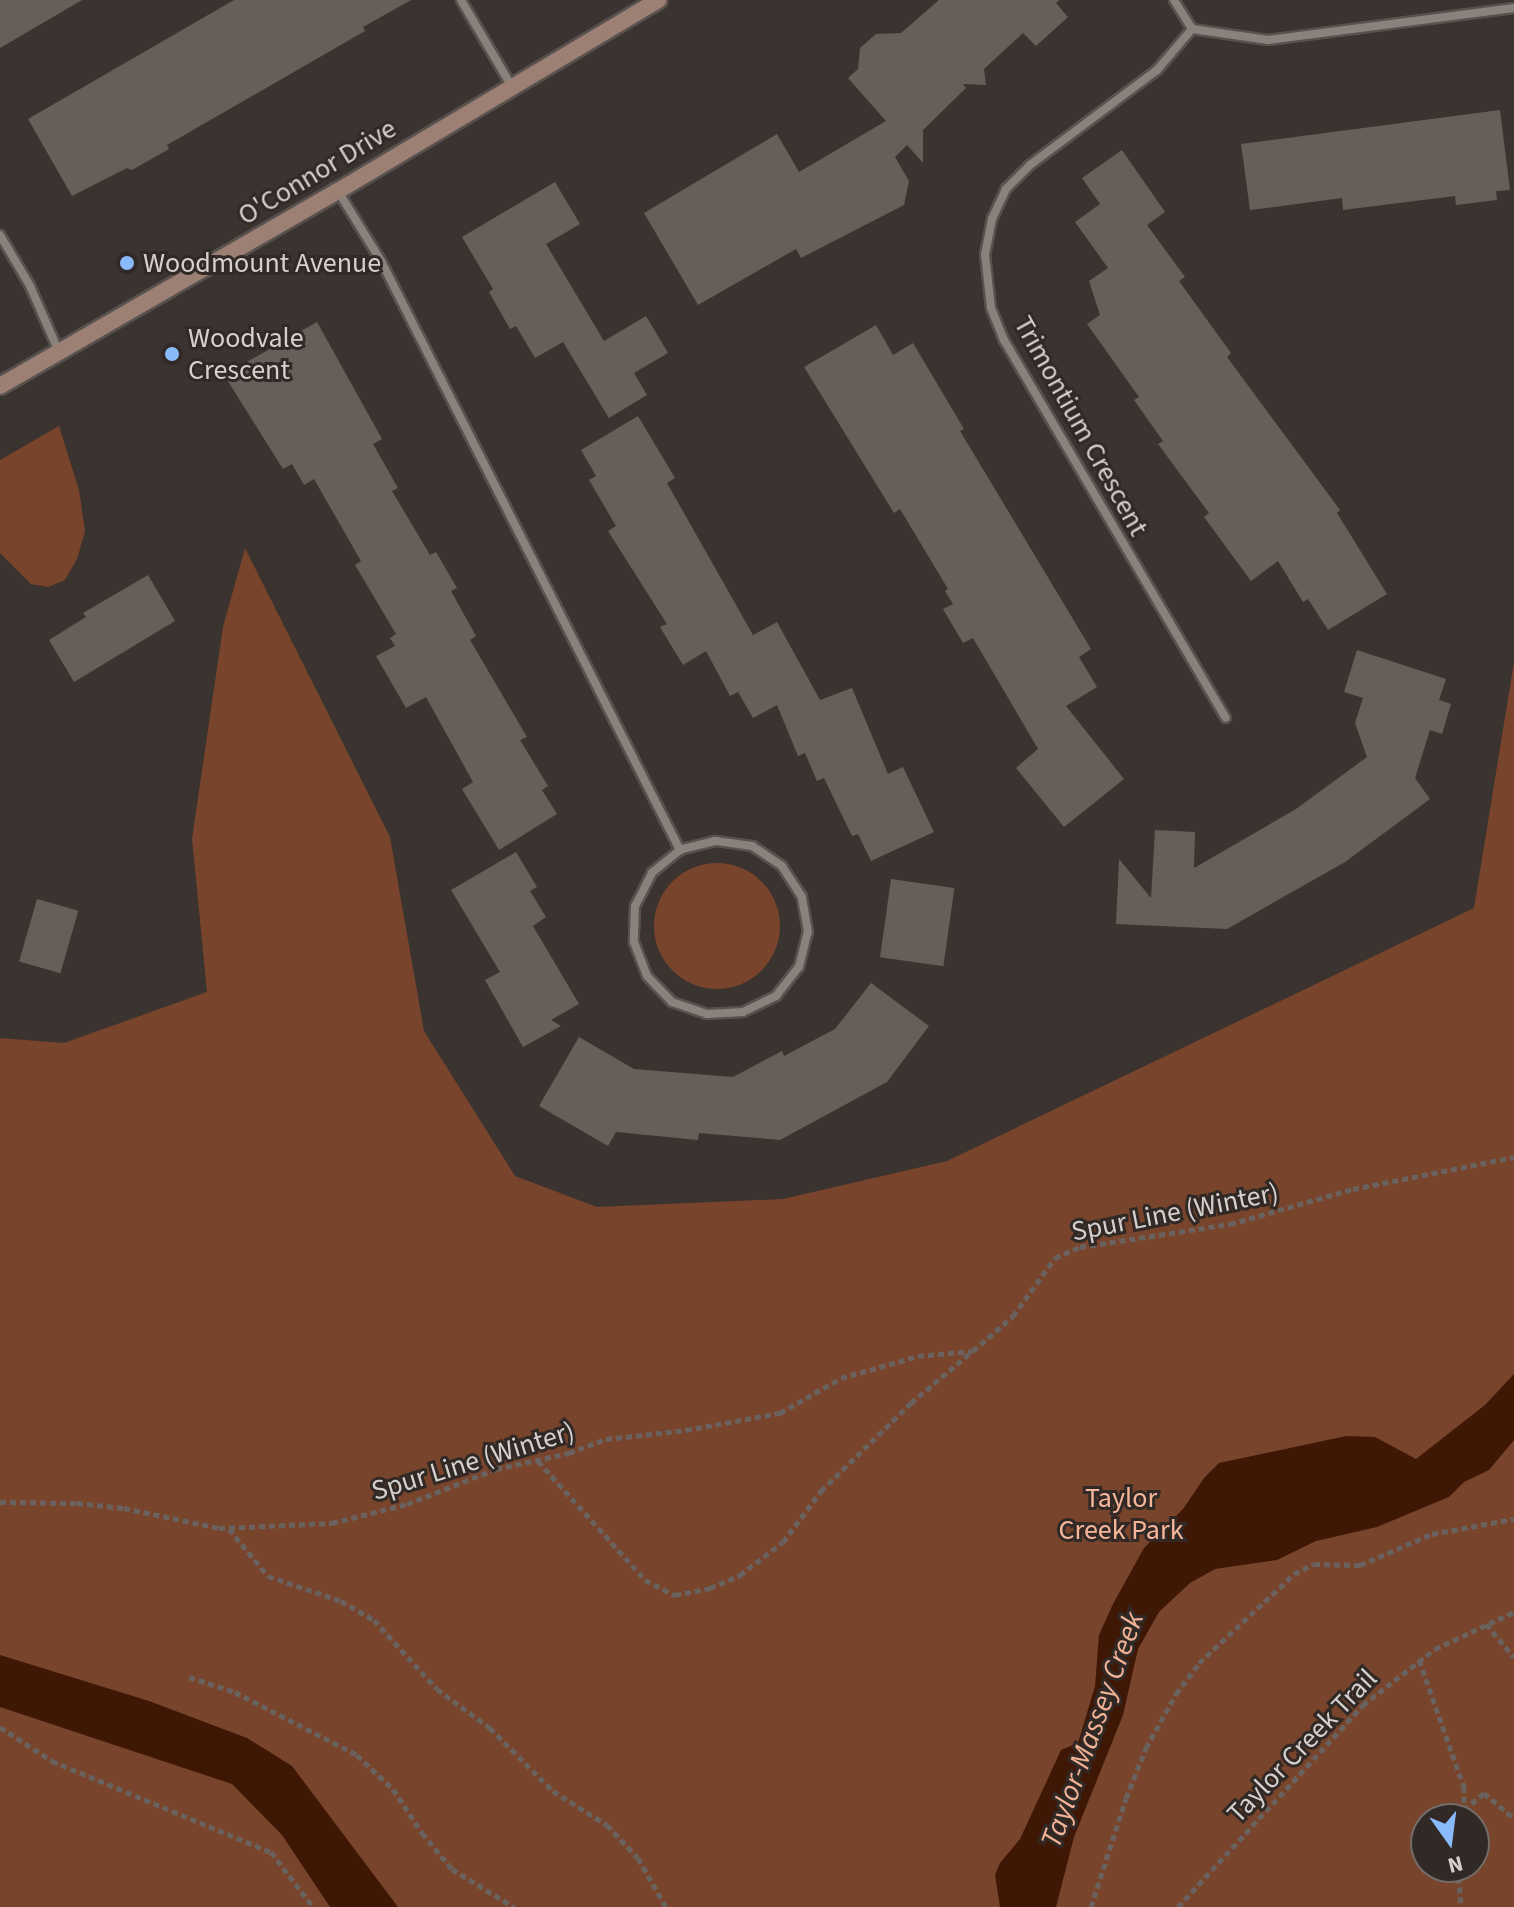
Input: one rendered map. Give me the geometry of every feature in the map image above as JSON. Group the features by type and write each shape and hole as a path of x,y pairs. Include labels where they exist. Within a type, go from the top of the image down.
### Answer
{"main road":[{"name":"O'Connor Drive","path":"0,386 338,191 658,0"}],"street":[{"path":"461,0 512,87"},
{"path":"1174,0 1192,29 1268,40 1514,8"},
{"name":"Trimontium Crescent","path":"1192,29 1157,70 1030,165 1006,189 992,219 985,254 991,308 1011,353 1226,718"},
{"path":"338,191 381,261 680,850"},
{"path":"0,235 30,286 60,353"},
{"path":"715,841 752,846 782,866 789,876 802,897 808,932 799,967 776,996 743,1012 707,1014 672,1002 647,976 634,942 635,906 652,873 680,850 715,841"}],"path":[{"name":"Spur Line (Winter)","path":"0,1502 77,1503 228,1528 332,1523 407,1504 496,1469 537,1461 606,1439 686,1430 780,1413 841,1378 918,1356 973,1351 1013,1316 1055,1258 1080,1247 1230,1224 1353,1189 1514,1157"},
{"path":"537,1461 645,1580 675,1595 710,1588 740,1575 783,1542 821,1491 911,1403 973,1351"},
{"path":"1091,1907 1126,1798 1146,1748 1176,1694 1199,1663 1294,1574 1314,1564 1360,1565 1432,1534 1514,1519"},
{"path":"228,1528 268,1576 341,1601 374,1620 437,1689 490,1728 553,1791 607,1825 638,1858 666,1907"},
{"name":"Taylor Creek Trail","path":"1178,1907 1363,1705 1419,1660 1486,1623 1514,1612"},
{"path":"1486,1623 1514,1657"},
{"path":"1419,1660 1433,1706 1455,1753 1464,1787 1464,1803"},
{"path":"189,1677 235,1692 357,1755 393,1789 422,1833 452,1869 514,1907"},
{"path":"0,1727 52,1761 271,1852 313,1907"},
{"path":"1472,1803 1484,1793 1514,1818"},
{"path":"1459,1883 1461,1907"}],"green space":[{"path":"59,426 79,490 85,531 77,559 65,580 48,587 31,584 0,553 0,460"},
{"name":"Taylor Creek Park","path":"245,548 390,837 424,1031 515,1176 597,1207 783,1199 947,1161 1474,908 1514,662 1514,1907 0,1907 0,1038 64,1043 207,992 192,839 223,627"},
{"path":"717,863 741,867 762,881 776,902 780,926 776,950 762,971 741,985 717,989 693,985 672,971 658,950 654,926 658,902 672,881 693,867"}],"water":[{"name":"Taylor-Massey Creek","path":"1514,1374 1514,1440 1489,1470 1464,1482 1449,1497 1377,1527 1316,1541 1277,1560 1215,1569 1190,1583 1159,1612 1138,1649 1123,1715 1074,1837 1056,1907 1000,1907 995,1875 1000,1863 1020,1839 1061,1750 1078,1743 1095,1686 1099,1635 1113,1604 1144,1548 1183,1509 1204,1478 1219,1463 1346,1436 1375,1437 1416,1459 1485,1405"},
{"path":"0,1655 149,1701 247,1738 292,1766 398,1907 330,1907 282,1835 232,1784 0,1707"}],"building":[{"path":"0,0 82,0 0,48"},
{"path":"234,0 411,0 363,27 365,31 167,145 169,149 132,170 127,168 72,196 28,119"},
{"path":"939,0 1059,0 1056,3 1068,17 1036,46 1023,33 984,69 986,85 963,84 966,88 923,130 923,163 907,145 895,157 909,181 904,205 801,258 796,249 698,305 644,213 777,134 799,172 886,121 848,78 858,69 860,48 876,34 901,33"},
{"path":"1500,110 1510,190 1496,191 1497,200 1456,205 1455,196 1343,210 1342,198 1250,210 1241,144"},
{"path":"1122,150 1165,212 1147,225 1185,277 1179,281 1231,353 1227,357 1340,510 1337,513 1387,594 1328,630 1308,599 1303,602 1278,561 1251,581 1204,517 1209,513 1158,444 1163,441 1134,400 1139,397 1087,324 1100,315 1089,281 1108,268 1075,222 1100,204 1082,178"},
{"path":"555,182 580,224 546,244 604,341 646,316 668,353 634,373 647,395 609,418 563,342 535,358 516,326 510,329 489,292 493,289 462,237"},
{"path":"317,322 382,439 373,444 398,488 392,491 430,555 436,552 457,588 451,591 476,636 470,640 527,737 520,740 548,786 542,790 557,814 499,850 462,789 473,782 426,697 406,708 376,656 395,646 390,638 396,634 355,565 361,561 314,479 304,485 292,464 283,469 224,375"},
{"path":"876,325 893,355 913,343 964,429 960,431 1091,649 1079,657 1097,687 1066,706 1124,779 1064,827 1016,768 1038,749 973,638 963,643 943,609 953,604 945,591 948,589 900,509 894,513 804,367"},
{"path":"638,416 675,478 667,483 753,635 777,622 820,700 852,688 888,774 903,767 934,832 871,861 858,834 852,836 824,778 817,781 805,753 798,756 777,705 753,718 738,692 730,696 706,651 683,665 660,627 667,624 608,531 616,526 589,480 596,476 581,450"},
{"path":"148,575 175,621 74,682 49,640 86,617 83,613"},
{"path":"1357,650 1446,679 1439,700 1451,704 1442,734 1430,730 1415,778 1430,799 1345,862 1227,929 1116,924 1119,859 1151,898 1155,830 1195,832 1194,868 1296,809 1367,757 1355,723 1363,698 1344,692"},
{"path":"516,852 537,887 530,891 546,917 533,926 579,1004 551,1020 561,1026 523,1047 485,980 500,972 451,890"},
{"path":"891,879 954,888 943,966 880,957"},
{"path":"37,899 78,911 60,973 19,961"},
{"path":"871,983 929,1026 887,1082 780,1140 699,1133 698,1140 616,1132 608,1146 539,1106 579,1037 634,1069 733,1077 782,1051 784,1056 835,1029"}],"place":[{"name":"Woodmount Avenue","path":"127,263"},
{"name":"Woodvale Crescent","path":"172,354"}]}
